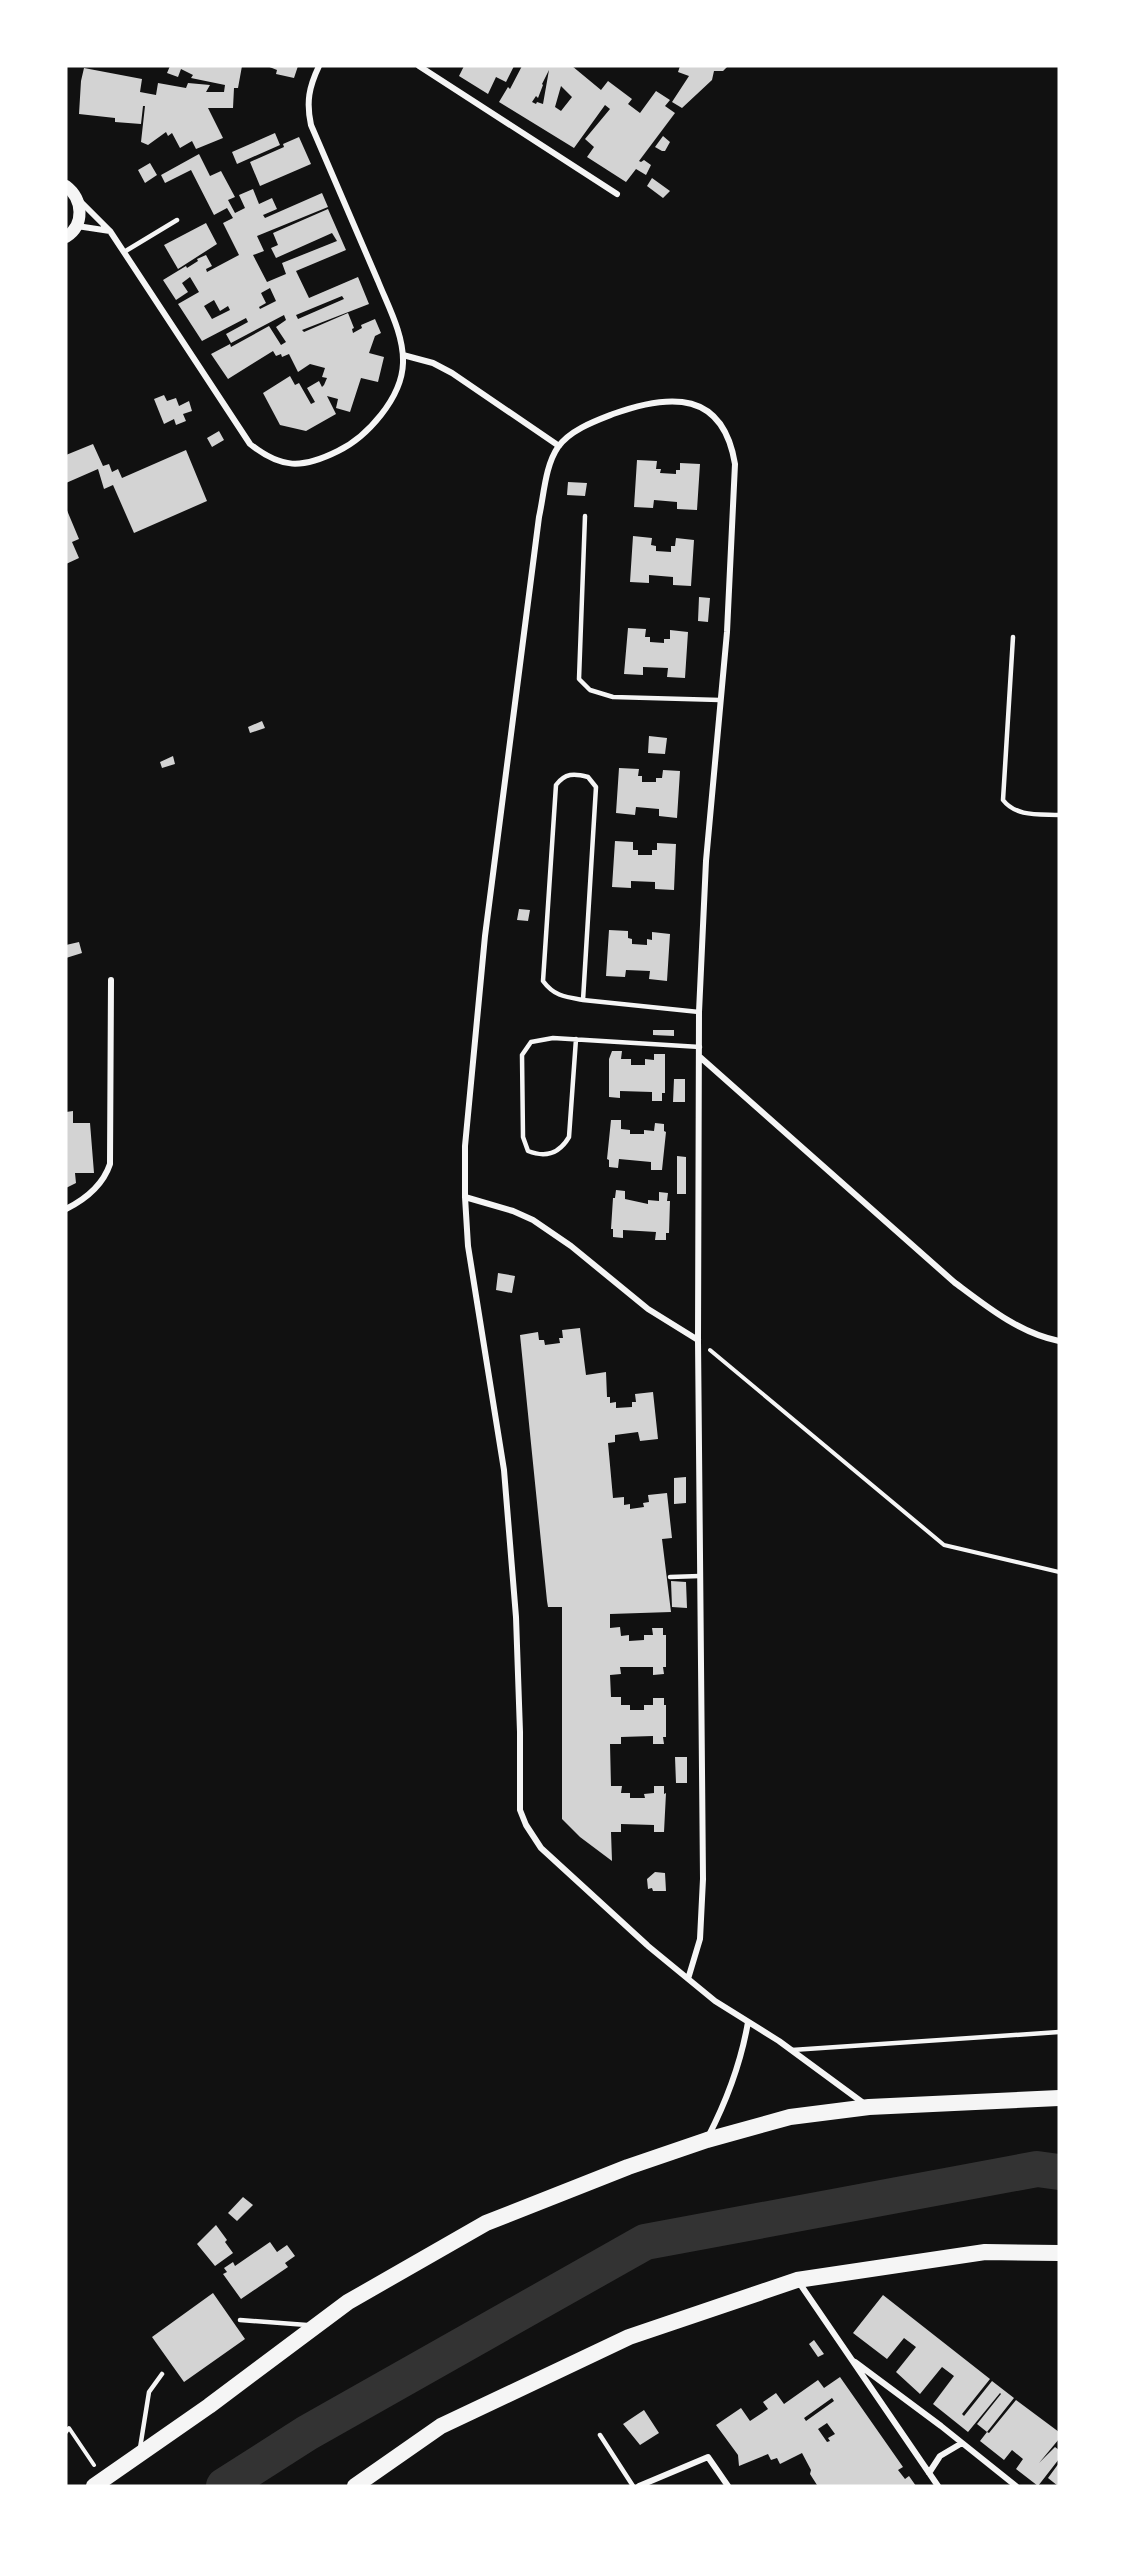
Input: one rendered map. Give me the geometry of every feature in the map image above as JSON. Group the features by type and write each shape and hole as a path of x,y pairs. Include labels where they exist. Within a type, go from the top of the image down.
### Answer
{"highway":[{"path":"94,2486 348,2302 486,2223 628,2167 707,2140 790,2117 869,2107 1059,2098"},
{"path":"355,2486 441,2426 629,2337 797,2280 985,2252 1059,2253"}],"main road":[{"path":"66,186 77,199 80,218 66,237"}],"street":[{"path":"77,199 110,231 250,444 278,463 297,464 329,456 350,445 368,431 388,405 404,364 401,343 390,311 311,125 307,107 310,86 319,66"},
{"path":"419,66 617,194"},
{"path":"76,226 110,231"},
{"path":"403,355 433,363 452,373 559,446"},
{"path":"688,1979 699,1939 704,1879 698,1340 699,1012 706,861 727,632 735,464 733,447 724,428 714,415 696,404 676,400 640,404 590,423 559,446 548,470 539,518 501,800 468,1107 465,1197 472,1273 504,1470 516,1617 520,1810 526,1825 541,1848 688,1979 715,2001 791,2050 869,2107"},
{"path":"66,1209 77,1204 105,1180 110,1164 111,980"},
{"path":"700,1057 954,1282 997,1314 1043,1338 1059,1341"},
{"path":"465,1197 513,1211 533,1220 571,1246 648,1309 698,1340"},
{"path":"707,2140 723,2108 742,2057 748,2022"},
{"path":"797,2280 938,2486"},
{"path":"850,2358 1016,2486"},
{"path":"929,2473 940,2456 962,2443"},
{"path":"639,2486 708,2457 728,2486"}],"lane":[{"path":"124,252 177,220"},
{"path":"585,516 579,679 590,690 613,697 720,700"},
{"path":"1013,637 1003,800 1009,809 1021,813 1059,815"},
{"path":"583,1000 596,787 588,777 568,774 556,785 543,981 551,992 560,997 583,1000 699,1012"},
{"path":"576,1039 568,1137 563,1147 552,1154 539,1155 528,1151 523,1137 522,1055 531,1042 553,1038 576,1039 700,1047"},
{"path":"670,1577 700,1576"},
{"path":"791,2050 1059,2032"},
{"path":"240,2320 315,2326"},
{"path":"139,2454 149,2392 162,2374"},
{"path":"600,2435 633,2486"}],"path":[{"path":"698,1340 944,1545 1059,1572"},
{"path":"66,2432 69,2428 95,2467"}],"building":[{"path":"170,66 242,66 238,88 234,88 233,108 208,108 223,138 196,149 192,141 180,148 172,133 168,136 166,132 148,145 141,142 145,106 143,106 141,124 115,122 115,118 79,114 84,68 142,79 140,92 156,95 158,83 186,88 188,83 210,85 206,92 224,92 225,85 191,78 193,75 181,69 178,77 167,73"},
{"path":"267,66 298,66 294,78 276,74 277,70"},
{"path":"464,66 514,66 506,82 496,77 488,94 459,76"},
{"path":"522,66 572,66 601,90 608,81 632,99 628,104 640,113 656,91 670,100 665,106 675,113 639,161 644,160 651,165 646,175 636,169 626,182 587,157 594,147 585,139 610,109 605,105 574,148 499,102 508,87 510,89","holes":["549,70 543,104 537,102 536,104 532,102 536,96 538,98","561,86 572,97 561,111 555,107"]},
{"path":"680,66 728,66 723,71 714,71 712,80 682,108 672,102 689,76 678,72"},
{"path":"275,133 280,145 237,164 232,152"},
{"path":"663,136 670,142 665,151 655,147"},
{"path":"299,137 311,164 260,186 250,162 284,147 283,144"},
{"path":"199,154 210,176 221,171 235,197 228,200 235,213 245,208 239,195 253,189 259,204 272,198 277,209 263,215 265,218 322,193 328,207 257,236 264,251 253,255 267,282 286,274 282,263 337,241 332,233 276,258 271,248 278,245 273,233 328,209 346,250 296,271 309,298 358,277 369,304 302,330 304,332 348,313 354,328 353,333 362,328 361,325 375,319 381,333 375,336 369,353 384,357 378,382 361,378 350,412 336,408 338,399 327,396 336,414 306,431 280,425 263,393 290,376 295,385 299,383 311,404 315,402 307,388 319,381 322,387 327,378 322,377 325,368 310,364 298,372 289,354 282,357 281,354 276,356 273,351 228,379 211,354 230,344 231,347 269,326 281,345 286,342 276,327 286,320 284,315 231,343 226,334 248,322 246,318 202,341 178,304 199,292 190,277 182,283 188,292 176,300 163,280 206,255 212,266 206,269 207,272 239,255 223,223 233,218 227,208 214,215 191,170 165,183 161,175","holes":["270,288 276,301 260,309 259,307 266,303 261,293","342,296 344,299 298,319 296,315","214,300 220,311 228,306 230,310 212,319 204,306"]},
{"path":"150,163 157,175 145,183 138,170"},
{"path":"652,178 670,191 663,198 647,186"},
{"path":"206,223 217,244 178,269 164,245"},
{"path":"164,395 167,401 176,398 179,406 189,401 192,411 183,414 186,421 176,425 174,419 164,424 154,399"},
{"path":"219,431 224,440 212,447 207,438"},
{"path":"93,444 103,466 109,464 112,472 118,469 122,478 186,450 207,501 134,533 113,485 104,489 98,469 66,483 66,455"},
{"path":"637,460 657,461 656,469 661,469 660,473 676,474 676,470 680,470 680,463 700,464 697,510 677,509 677,502 654,500 653,508 634,507"},
{"path":"568,482 587,483 585,496 567,495"},
{"path":"66,508 79,539 72,542 79,558 66,564"},
{"path":"633,536 652,538 651,545 656,546 656,551 671,552 671,546 675,546 676,538 694,540 691,586 673,585 673,577 649,575 649,583 630,582"},
{"path":"699,597 710,598 708,622 698,621"},
{"path":"628,628 646,629 645,637 650,637 650,642 664,643 664,639 670,639 670,630 688,632 685,678 667,677 668,668 643,667 643,675 624,674"},
{"path":"262,721 265,728 250,733 248,727"},
{"path":"649,736 667,738 665,754 648,753"},
{"path":"173,756 175,764 162,768 160,762"},
{"path":"619,768 639,769 638,776 642,776 642,782 656,782 656,778 662,778 663,770 680,771 677,818 659,816 659,809 636,807 635,815 616,813"},
{"path":"615,841 633,842 633,850 638,850 638,855 652,855 652,850 657,850 657,843 676,844 674,890 655,889 655,882 631,881 631,888 612,887"},
{"path":"519,909 530,910 528,921 517,920"},
{"path":"609,930 628,931 628,938 632,939 632,944 647,945 647,939 652,940 652,932 670,934 667,981 649,979 650,971 626,970 625,977 606,976"},
{"path":"79,942 82,953 66,958 66,945"},
{"path":"653,1030 674,1030 674,1036 653,1035"},
{"path":"612,1051 622,1051 621,1059 631,1059 631,1065 645,1065 645,1059 654,1060 654,1054 665,1054 665,1093 662,1093 662,1101 652,1101 652,1092 620,1091 620,1098 609,1097 609,1059"},
{"path":"674,1079 685,1079 685,1102 673,1102"},
{"path":"73,1111 73,1123 90,1123 94,1173 75,1173 76,1183 66,1188 66,1112"},
{"path":"611,1120 621,1120 621,1129 630,1130 630,1134 644,1134 644,1130 654,1131 655,1123 664,1124 666,1132 662,1170 651,1170 651,1162 619,1159 618,1168 609,1167 607,1159"},
{"path":"677,1156 686,1157 686,1194 677,1194"},
{"path":"616,1190 625,1191 625,1199 648,1204 648,1200 659,1201 659,1192 668,1193 669,1233 666,1233 666,1240 655,1240 656,1232 623,1230 623,1238 613,1237 613,1229 611,1229 613,1198 615,1198"},
{"path":"498,1273 515,1276 512,1293 496,1290"},
{"path":"580,1328 586,1375 606,1372 607,1397 610,1397 610,1403 616,1402 616,1408 632,1407 632,1402 636,1402 635,1394 653,1392 658,1439 640,1441 638,1432 615,1435 615,1442 608,1443 613,1498 624,1497 624,1505 630,1504 630,1509 644,1507 643,1503 649,1502 648,1495 667,1493 672,1538 662,1539 671,1612 610,1614 610,1628 620,1627 621,1636 629,1635 629,1641 644,1640 644,1635 653,1635 652,1628 663,1628 663,1635 666,1635 664,1674 653,1675 653,1667 620,1667 621,1674 610,1675 611,1697 621,1697 621,1705 630,1705 630,1710 644,1710 644,1705 653,1705 653,1698 664,1698 664,1705 666,1705 664,1744 653,1744 653,1736 621,1737 621,1744 610,1744 611,1786 622,1786 621,1793 630,1793 630,1798 645,1798 644,1794 654,1793 654,1786 664,1786 664,1794 666,1793 664,1832 654,1832 654,1825 621,1824 621,1832 611,1832 612,1861 580,1837 562,1819 562,1607 548,1607 547,1601 520,1335 538,1332 539,1340 544,1340 545,1345 560,1343 559,1338 563,1338 562,1330"},
{"path":"686,1477 686,1503 674,1504 674,1478"},
{"path":"671,1581 686,1582 687,1608 672,1607"},
{"path":"675,1757 687,1757 687,1783 676,1783"},
{"path":"655,1872 665,1873 666,1891 648,1889 647,1879"},
{"path":"243,2197 253,2205 237,2221 228,2213"},
{"path":"216,2225 233,2253 215,2266 197,2244"},
{"path":"270,2242 277,2252 287,2245 295,2256 285,2263 288,2267 241,2299 223,2274 227,2272 224,2268 233,2262 235,2266"},
{"path":"213,2293 245,2339 184,2382 152,2337"},
{"path":"883,2295 990,2379 962,2414 964,2416 992,2381 1014,2398 987,2432 977,2424 1000,2393 968,2432 933,2404 954,2376 942,2367 920,2394 896,2372 916,2347 904,2338 887,2359 853,2333"},
{"path":"814,2340 824,2354 818,2357 809,2344"},
{"path":"840,2377 903,2467 898,2470 905,2479 909,2476 916,2486 815,2486 817,2485 802,2453 780,2464 777,2458 771,2460 768,2454 739,2466 738,2455 716,2425 741,2408 750,2421 768,2409 763,2402 776,2393 784,2404 818,2380 824,2388","holes":["832,2398 834,2401 806,2421 804,2418","827,2423 835,2434 828,2438 830,2441 827,2442 818,2429"]},
{"path":"1016,2400 1059,2432 1059,2439 1039,2463 1055,2447 1059,2450 1059,2459 1038,2486 1016,2469 1023,2459 1012,2450 1004,2460 980,2441 987,2432 989,2433"},
{"path":"644,2410 659,2433 640,2445 623,2424"},
{"path":"1059,2463 1059,2486 1058,2486 1048,2478"}],"waterway":[{"path":"224,2486 307,2433 645,2242 1037,2169 1059,2172"}]}
